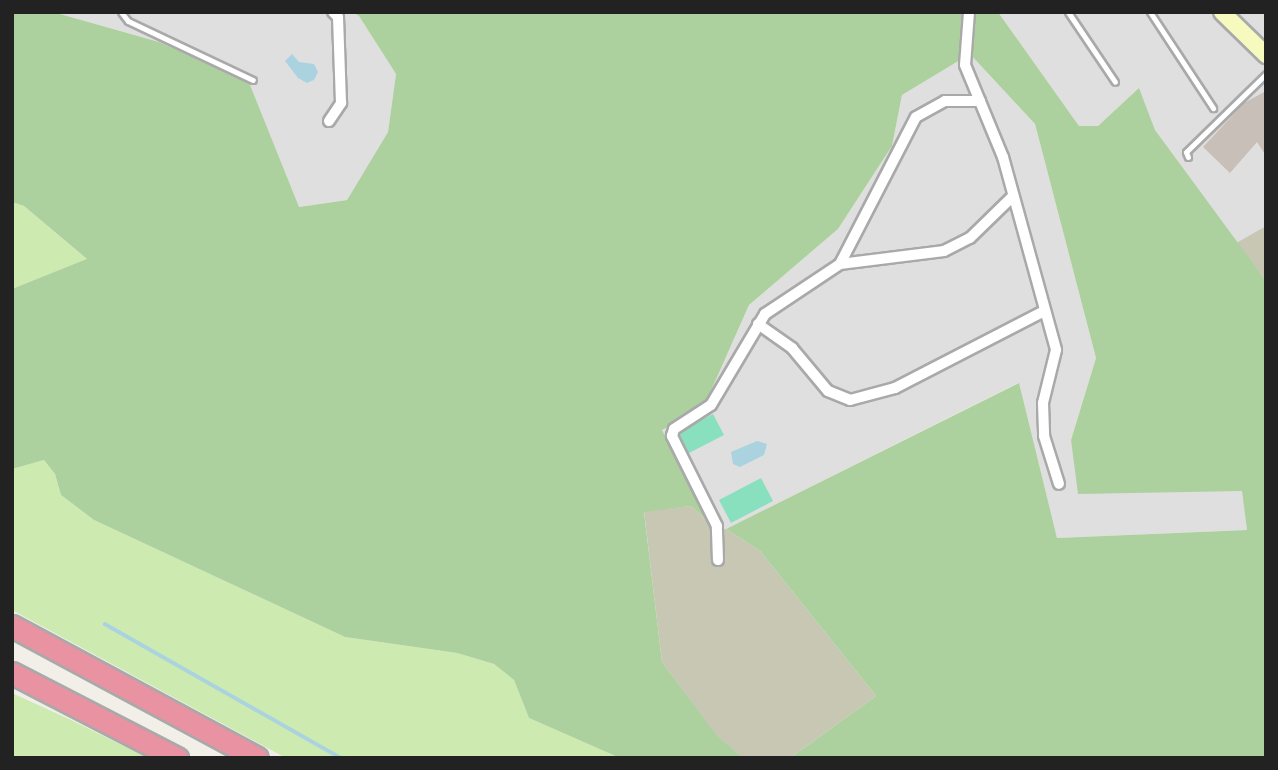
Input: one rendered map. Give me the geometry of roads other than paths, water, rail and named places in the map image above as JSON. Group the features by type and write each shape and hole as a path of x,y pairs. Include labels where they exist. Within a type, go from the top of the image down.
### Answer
{"highway":[{"path":"12,626 257,758"},
{"path":"12,673 177,758"}],"street":[{"path":"329,121 341,103 338,17 333,12"},
{"path":"969,12 965,65 1013,196 1056,350 1043,403 1044,436 1059,484"},
{"path":"1222,12 1266,55"},
{"path":"840,264 916,117 946,101 980,102"},
{"path":"718,560 717,526 672,432 717,398 758,324 775,305 840,264 944,251 970,238 1013,196"},
{"path":"758,324 792,348 828,390 850,400 895,388 1044,312"}],"lane":[{"path":"121,12 128,21 253,80"},
{"path":"1068,12 1115,82"},
{"path":"1150,12 1213,108"},
{"path":"1188,158 1186,152 1266,74"}],"water":[{"path":"292,54 299,62 314,64 318,72 314,80 307,83 298,78 285,61"},
{"path":"757,441 767,444 764,455 740,467 733,464 731,452"}],"waterway":[{"path":"105,624 341,758"}]}
